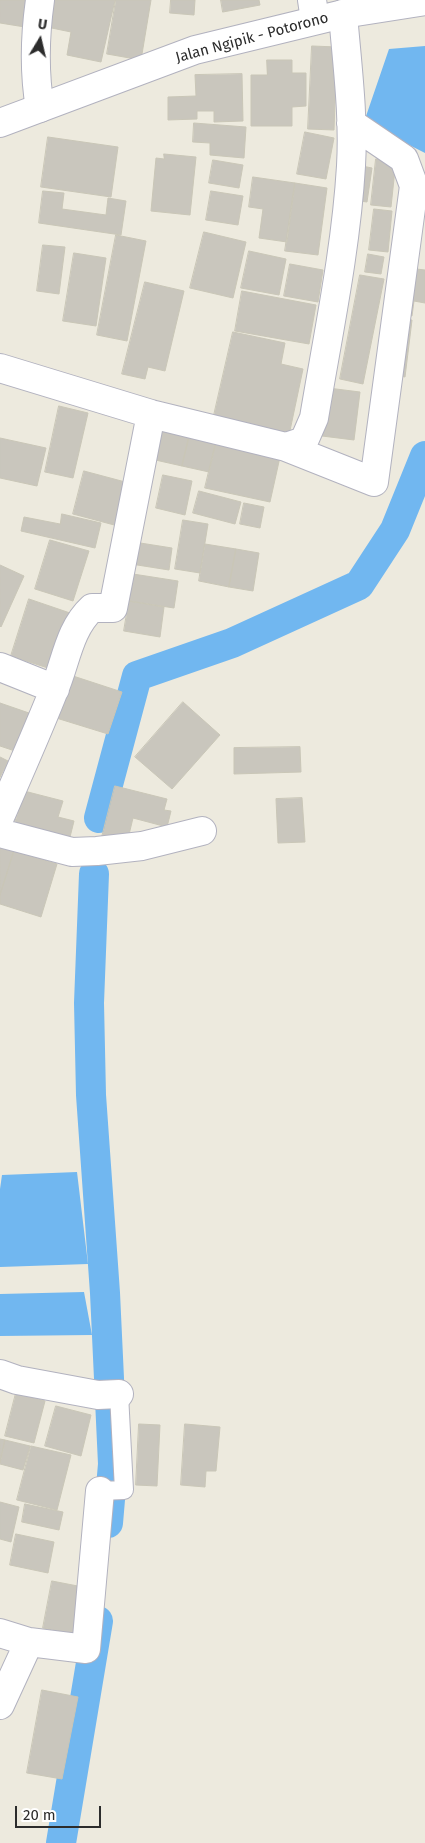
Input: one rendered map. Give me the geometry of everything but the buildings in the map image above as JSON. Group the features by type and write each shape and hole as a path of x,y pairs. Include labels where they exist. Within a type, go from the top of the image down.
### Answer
{"street":[{"path":"40,0 36,25 40,108"},
{"name":"Jalan Ngipik - Potorono","path":"0,122 195,50 313,10 343,14 397,3 425,1"},
{"path":"286,447 304,441 314,418 347,225 351,163 351,123 343,14"},
{"path":"0,368 151,414 286,447 374,482 414,186 404,159 351,123"},
{"path":"0,817 55,689 74,633 82,617 92,608 113,608 151,414"},
{"path":"0,667 55,689"},
{"path":"0,833 72,852 142,846 202,831"},
{"path":"0,1374 17,1380 109,1395"},
{"path":"0,1633 30,1642 86,1649 112,1491"},
{"path":"0,1705 30,1642"}],"lane":[{"path":"109,1395 112,1491"}],"water":[{"path":"425,46 425,153 364,122 389,49"},
{"path":"77,1172 88,1264 0,1267 0,1189 2,1175"},
{"path":"84,1292 92,1335 0,1336 0,1294"}],"waterway":[{"path":"99,818 137,676 232,643 359,585 395,530 425,456"},
{"path":"94,874 89,1003 91,1095 105,1293 113,1464 108,1523"},
{"path":"61,1843 98,1621"}]}
